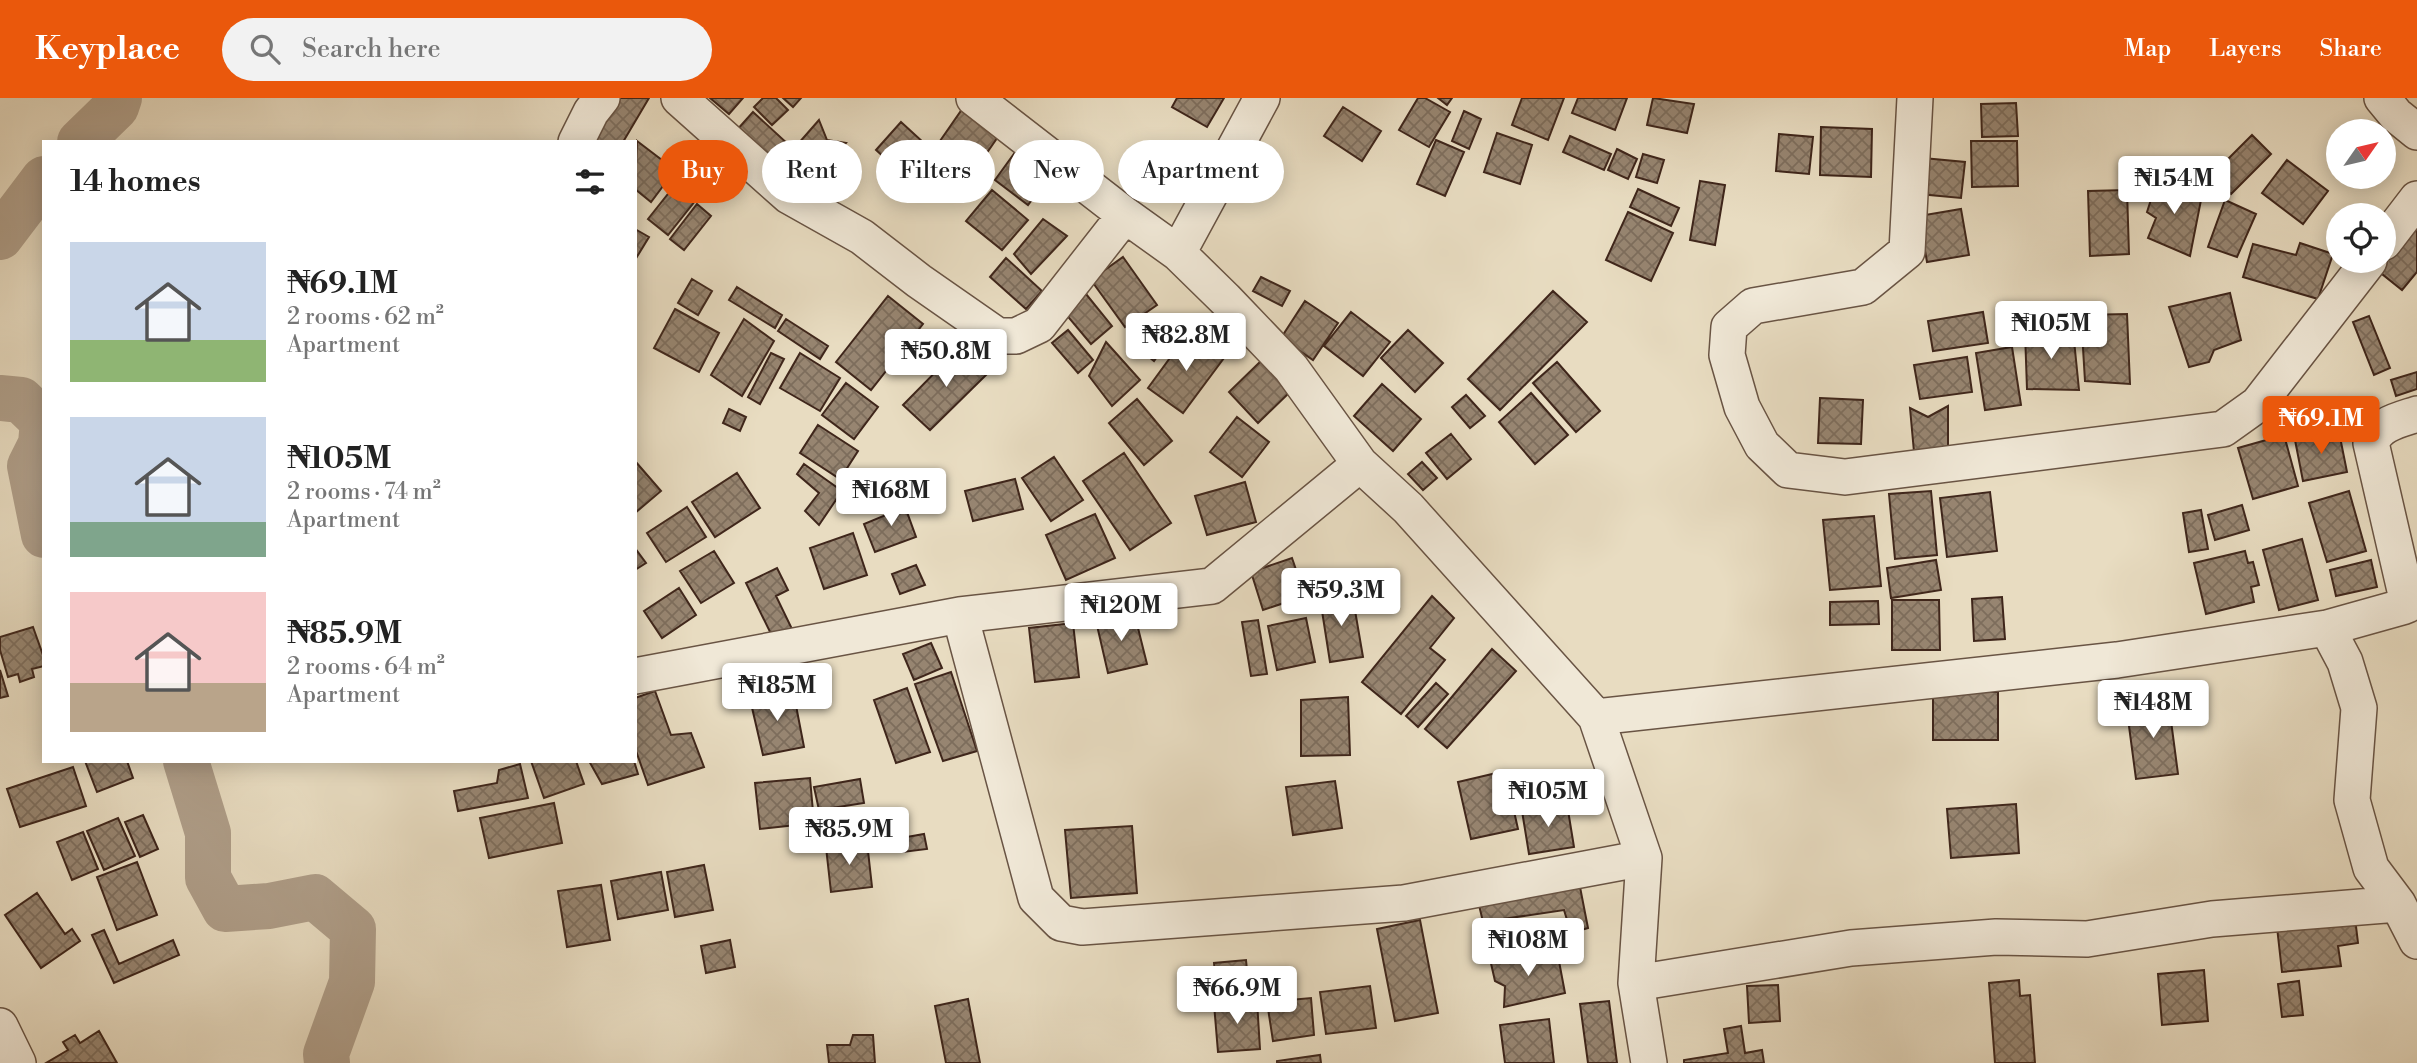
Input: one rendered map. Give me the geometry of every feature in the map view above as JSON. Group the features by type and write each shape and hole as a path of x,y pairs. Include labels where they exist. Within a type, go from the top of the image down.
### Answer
{"street":[{"path":"577,140 591,112 602,98"},
{"path":"678,98 789,196 862,237 998,336 1016,336 1039,325 1125,215"},
{"path":"974,98 1178,253 1291,368 1360,464 1408,508 1596,718 1644,858 1636,983 1649,1063"},
{"path":"1178,253 1262,98"},
{"path":"1915,98 1907,251 1863,287 1753,306 1729,327 1727,355 1742,407 1762,445 1788,470 1845,477 2223,429 2258,404 2360,273"},
{"path":"2382,98 2396,115 2417,132"},
{"path":"2396,226 2417,199"},
{"path":"1596,718 2117,660 2327,628 2407,605 2371,443 2375,433 2392,422 2417,414"},
{"path":"637,676 960,615 1212,586 1360,464"},
{"path":"960,615 1036,898 1061,923 1082,927 1404,903 1644,858"},
{"path":"2327,628 2345,662 2359,708 2352,800 2371,868 2398,904 2417,942"},
{"path":"1636,983 1851,948 1996,937 2087,939 2212,919 2398,904"},
{"path":"0,1027 18,1063"}],"building":[{"path":"618,98 649,98 624,140 596,140"},
{"path":"710,98 743,98 729,114"},
{"path":"763,98 776,98 788,110 772,125 754,107"},
{"path":"783,98 801,98 793,107"},
{"path":"1177,98 1224,98 1207,127 1172,107"},
{"path":"1418,98 1425,98 1450,112 1429,147 1399,130"},
{"path":"1438,98 1452,98 1447,105"},
{"path":"1522,98 1564,98 1548,140 1512,125"},
{"path":"1578,98 1627,98 1615,130 1572,113"},
{"path":"1653,98 1694,104 1687,133 1647,125"},
{"path":"2016,103 2018,136 1982,137 1981,104"},
{"path":"965,105 1002,131 995,141 941,140"},
{"path":"1343,107 1381,131 1362,161 1324,136"},
{"path":"1464,111 1481,119 1469,149 1452,141"},
{"path":"753,112 784,140 762,140 762,155 736,131"},
{"path":"819,120 827,140 802,140"},
{"path":"901,122 921,140 885,140"},
{"path":"1821,127 1872,129 1871,177 1820,175"},
{"path":"1497,133 1532,145 1520,184 1484,172"},
{"path":"1779,134 1813,137 1809,174 1776,171"},
{"path":"2252,135 2271,154 2231,194 2212,175"},
{"path":"1570,136 1611,154 1604,170 1563,152"},
{"path":"1436,140 1464,152 1445,196 1417,184"},
{"path":"637,141 658,157 658,193 651,202 637,191"},
{"path":"1971,141 2017,141 2018,186 1972,187"},
{"path":"1617,149 1637,159 1628,179 1608,170"},
{"path":"1643,154 1664,160 1657,183 1636,177"},
{"path":"1923,158 1965,162 1961,198 1919,194"},
{"path":"2287,160 2328,191 2303,224 2262,193"},
{"path":"1009,161 1009,191 995,180"},
{"path":"2158,178 2202,195 2190,256 2148,238 2156,218 2147,212"},
{"path":"1700,181 1725,185 1715,245 1690,240"},
{"path":"1638,189 1679,208 1671,226 1630,207"},
{"path":"2127,190 2129,254 2090,256 2088,191"},
{"path":"995,192 1028,220 1002,250 966,221 981,203 995,203"},
{"path":"2225,200 2256,214 2237,257 2208,247"},
{"path":"661,203 693,203 668,235 648,219"},
{"path":"697,204 711,216 684,250 670,239"},
{"path":"1961,209 1969,255 1927,262 1919,216"},
{"path":"1628,212 1673,233 1651,281 1606,260"},
{"path":"1043,219 1067,236 1031,274 1014,254"},
{"path":"2417,221 2417,272 2402,290 2381,273 2396,273 2396,247"},
{"path":"637,230 649,237 637,257"},
{"path":"2300,243 2326,252 2327,273 2318,299 2243,277 2253,244 2296,255"},
{"path":"1123,257 1157,305 1125,327 1091,280"},
{"path":"1006,258 1042,291 1026,309 990,277"},
{"path":"1261,277 1290,291 1282,306 1253,291"},
{"path":"692,279 712,291 698,315 678,303"},
{"path":"737,287 782,315 775,328 729,300"},
{"path":"1553,291 1587,322 1500,410 1468,379"},
{"path":"2230,293 2241,340 2214,350 2209,362 2189,367 2169,307"},
{"path":"1086,294 1112,326 1091,344 1064,312"},
{"path":"888,296 923,324 871,390 836,362"},
{"path":"1305,301 1338,323 1313,360 1281,338"},
{"path":"675,309 719,333 699,372 654,348"},
{"path":"1351,312 1390,342 1363,376 1324,346"},
{"path":"1983,312 1988,343 1933,351 1928,321"},
{"path":"2127,314 2130,384 2085,381 2081,315"},
{"path":"1154,316 1175,332 1154,361 1133,344"},
{"path":"2369,316 2390,368 2374,375 2353,322"},
{"path":"744,319 774,341 742,396 711,375"},
{"path":"786,319 828,346 820,359 778,331"},
{"path":"1068,330 1093,360 1078,373 1052,343"},
{"path":"1408,330 1443,363 1415,392 1381,358"},
{"path":"2073,330 2079,390 2027,389 2025,332"},
{"path":"1189,332 1224,358 1183,413 1148,388"},
{"path":"1106,342 1140,380 1112,406 1089,376"},
{"path":"2012,347 2021,405 1985,410 1976,353"},
{"path":"959,348 989,372 930,430 903,405"},
{"path":"771,353 784,359 760,404 748,397"},
{"path":"800,353 840,378 820,411 780,388"},
{"path":"1967,357 1972,392 1920,399 1914,365"},
{"path":"1261,361 1290,392 1258,423 1229,392"},
{"path":"1557,362 1600,411 1576,432 1533,383"},
{"path":"2417,372 2417,389 2396,396 2391,380"},
{"path":"846,383 878,407 854,439 822,415"},
{"path":"1382,384 1421,419 1393,451 1354,416"},
{"path":"1531,393 1568,435 1535,464 1499,422"},
{"path":"1466,395 1485,416 1470,428 1452,407"},
{"path":"1820,398 1863,400 1861,444 1818,443"},
{"path":"1137,399 1172,441 1144,465 1109,423"},
{"path":"1948,406 1948,448 1914,452 1910,408 1928,417"},
{"path":"729,409 746,417 740,431 723,423"},
{"path":"1237,417 1269,442 1242,477 1210,452"},
{"path":"818,425 858,451 840,479 800,453"},
{"path":"2339,432 2347,472 2303,481 2295,440"},
{"path":"1451,434 1471,459 1447,479 1426,453"},
{"path":"2284,435 2298,486 2253,499 2238,448"},
{"path":"1124,453 1171,523 1130,550 1083,481"},
{"path":"1054,457 1083,500 1051,521 1022,478"},
{"path":"1422,462 1437,478 1423,490 1408,474"},
{"path":"637,463 661,491 637,511"},
{"path":"804,464 842,491 819,525 805,511 819,493 797,474"},
{"path":"737,473 760,508 715,537 692,502"},
{"path":"1015,479 1023,509 973,521 965,491"},
{"path":"1245,482 1256,522 1207,535 1195,496"},
{"path":"1931,491 1937,555 1895,559 1889,494"},
{"path":"2349,491 2366,551 2327,562 2309,503"},
{"path":"1990,492 1997,551 1947,557 1940,498"},
{"path":"903,501 916,537 875,552 864,524 886,515 884,509"},
{"path":"2242,505 2249,530 2215,540 2208,515"},
{"path":"687,507 706,537 666,562 647,533"},
{"path":"2201,510 2208,549 2189,552 2183,513"},
{"path":"1095,514 1115,558 1066,580 1046,535"},
{"path":"1874,516 1881,586 1830,590 1823,520"},
{"path":"853,533 867,575 824,589 810,548"},
{"path":"2302,539 2318,600 2279,610 2263,550"},
{"path":"637,551 646,563 637,569"},
{"path":"714,551 734,583 701,603 680,571"},
{"path":"2245,551 2248,563 2253,562 2259,585 2251,587 2254,602 2206,614 2194,563"},
{"path":"1292,558 1305,596 1263,610 1251,572"},
{"path":"1936,560 1941,590 1891,598 1887,568"},
{"path":"2371,560 2377,587 2336,596 2330,570"},
{"path":"916,565 925,585 900,594 892,574"},
{"path":"777,568 788,590 776,596 792,629 773,638 746,583"},
{"path":"679,588 696,615 662,638 644,611"},
{"path":"1352,593 1363,657 1330,662 1320,598"},
{"path":"1432,596 1454,618 1430,648 1445,660 1401,714 1362,682"},
{"path":"2002,597 2005,639 1974,641 1972,599"},
{"path":"1892,600 1939,600 1940,650 1892,650"},
{"path":"1878,601 1879,624 1830,625 1830,602"},
{"path":"1134,612 1147,664 1108,673 1096,621"},
{"path":"1306,618 1315,662 1277,670 1268,626"},
{"path":"1258,620 1267,674 1251,676 1242,622"},
{"path":"1073,623 1079,677 1035,682 1029,628"},
{"path":"33,627 42,652 42,666 32,669 34,677 20,682 18,674 8,677 0,650 0,637"},
{"path":"931,643 942,668 914,680 903,654"},
{"path":"1492,649 1516,671 1447,748 1425,729"},
{"path":"0,670 8,696 0,698"},
{"path":"951,672 977,751 943,761 915,684"},
{"path":"1436,683 1448,694 1418,727 1406,716"},
{"path":"907,688 930,752 896,763 874,700"},
{"path":"793,690 804,747 763,755 750,699"},
{"path":"655,691 671,735 691,733 704,767 648,785 637,754 637,697"},
{"path":"1933,692 1998,692 1998,740 1933,740"},
{"path":"1348,697 1350,755 1301,756 1301,700"},
{"path":"2168,698 2178,774 2136,779 2127,711 2149,708 2148,701"},
{"path":"86,763 128,763 133,778 97,792"},
{"path":"532,763 577,763 584,784 544,798"},
{"path":"590,763 635,763 638,774 602,784"},
{"path":"520,764 528,798 458,811 454,791 497,783 499,770"},
{"path":"73,767 86,806 20,827 7,789"},
{"path":"1505,771 1518,829 1471,839 1458,782"},
{"path":"810,778 814,823 760,829 755,783"},
{"path":"860,779 864,803 819,810 814,787"},
{"path":"1335,781 1342,828 1293,835 1286,787"},
{"path":"554,803 562,843 489,858 480,818"},
{"path":"1567,804 1574,847 1529,854 1522,811"},
{"path":"2016,804 2019,853 1951,858 1947,809"},
{"path":"143,815 158,849 140,857 125,822"},
{"path":"118,818 135,856 104,870 87,831"},
{"path":"1132,826 1137,893 1071,898 1065,830"},
{"path":"83,832 98,869 72,880 57,842"},
{"path":"924,834 927,849 903,852 901,838"},
{"path":"867,842 872,887 831,892 826,847"},
{"path":"137,862 157,915 117,930 97,877"},
{"path":"704,865 713,910 675,917 667,872"},
{"path":"661,872 668,910 618,919 611,881"},
{"path":"601,885 610,940 567,947 558,891"},
{"path":"1580,887 1588,928 1571,933 1564,910 1483,922 1479,905"},
{"path":"37,893 65,934 72,929 80,941 41,968 5,915"},
{"path":"2355,918 2358,943 2338,946 2341,966 2282,972 2277,927"},
{"path":"1420,920 1438,1013 1395,1021 1377,929"},
{"path":"104,930 119,964 173,940 179,955 114,983 92,935"},
{"path":"730,940 735,967 706,973 701,946"},
{"path":"1524,953 1532,961 1558,956 1565,993 1504,1007 1505,986 1495,981 1490,959"},
{"path":"1246,960 1249,991 1217,993 1214,963"},
{"path":"2204,970 2208,1021 2162,1025 2158,974"},
{"path":"2019,980 2020,996 2030,995 2035,1063 1995,1063 1989,983"},
{"path":"2299,981 2303,1015 2282,1017 2278,984"},
{"path":"1778,985 1780,1021 1749,1023 1747,986"},
{"path":"1370,986 1376,1028 1326,1034 1320,992"},
{"path":"1311,998 1314,1035 1273,1041 1267,1002"},
{"path":"968,999 980,1063 946,1063 935,1006"},
{"path":"1257,1001 1260,1049 1218,1052 1214,1004"},
{"path":"1609,1001 1617,1063 1588,1063 1580,1004"},
{"path":"1549,1019 1554,1063 1505,1063 1500,1025"},
{"path":"1741,1026 1745,1053 1762,1050 1764,1063 1684,1063 1684,1060 1728,1053 1724,1029"},
{"path":"99,1031 117,1063 46,1063 68,1050 63,1042 75,1035 80,1043"},
{"path":"853,1035 873,1035 875,1063 829,1063 827,1045 850,1045"},
{"path":"1320,1055 1321,1063 1277,1063 1277,1061"}],"waterway":[{"path":"82,140 116,107 119,98"},
{"path":"0,237 42,182"},
{"path":"0,398 21,400 42,420"},
{"path":"42,432 41,444 30,466 42,525"},
{"path":"187,763 208,833 208,878 225,909 269,906 315,897 353,929 352,982 326,1054 327,1063"}]}
